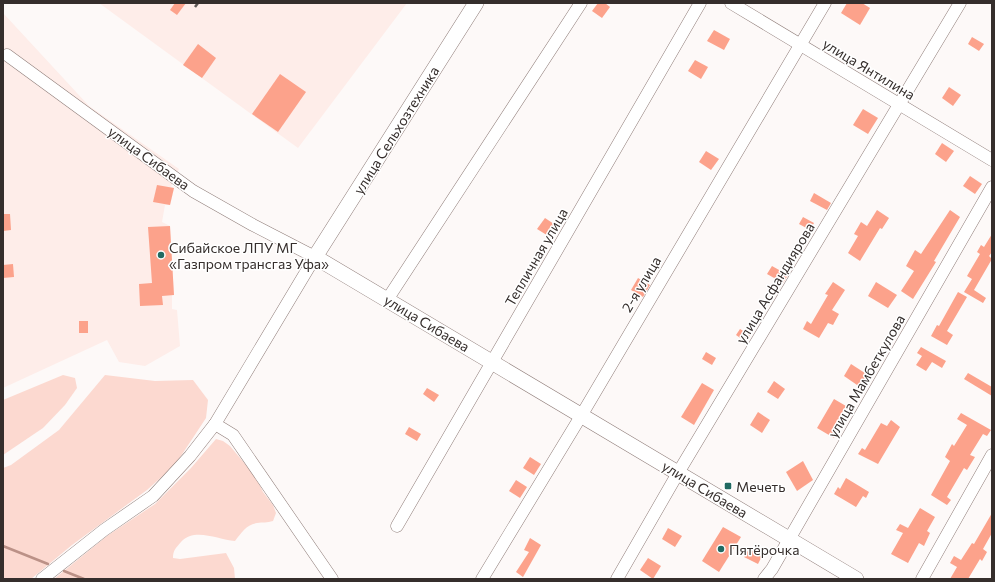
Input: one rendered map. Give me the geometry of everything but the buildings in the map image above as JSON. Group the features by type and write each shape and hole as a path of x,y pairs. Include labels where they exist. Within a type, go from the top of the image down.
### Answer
{"main road":[{"name":"улица Сельхозтехника","path":"316,257 476,3"},
{"name":"улица Сибаева","path":"316,257 856,579"}],"street":[{"path":"387,300 580,3"},
{"name":"Тепличная улица","path":"397,526 493,363 700,3"},
{"name":"улица Янтилина","path":"731,3 992,160"},
{"name":"2-я улица","path":"482,579 581,416 825,3"},
{"name":"улица Асфандиярова","path":"617,579 678,473 960,3"},
{"name":"улица Сибаева","path":"7,55 193,191 253,225 316,257"},
{"name":"улица Мамбеткулова","path":"764,579 772,569 992,187"},
{"path":"42,579 104,530 153,496 190,456 215,424 316,257"},
{"path":"215,424 233,435 332,579"},
{"path":"922,579 992,456"}],"shaded area":[{"path":"99,3 407,3 298,148"},
{"name":"Сибайское ЛПУ МГ «Газпром трансгаз Уфа»","path":"3,13 89,106 179,169 171,187 174,188 170,205 165,205 162,222 170,226 174,295 172,295 172,309 177,310 180,346 145,366 119,362 107,340 3,388"},
{"path":"63,375 75,378 77,388 65,405 43,428 3,455 3,400"},
{"path":"105,375 155,381 193,380 208,400 206,418 175,465 147,490 72,545 31,579 3,579 3,468 11,465 59,430"},
{"path":"216,439 223,441 230,446 256,477 263,492 273,505 276,513 273,521 250,525 244,529 235,541 193,535 181,542 175,549 173,558 180,559 226,553 234,568 235,579 54,579 107,536 155,504 191,468"}],"waterway":[{"path":"3,546 48,564"},
{"path":"64,571 84,579"}],"railway":[{"path":"195,7 198,3"}],"place":[{"name":"Сибайское ЛПУ МГ «Газпром трансгаз Уфа»","path":"161,255"},
{"name":"Мечеть","path":"728,486"},
{"name":"Пятёрочка","path":"721,549"}]}
